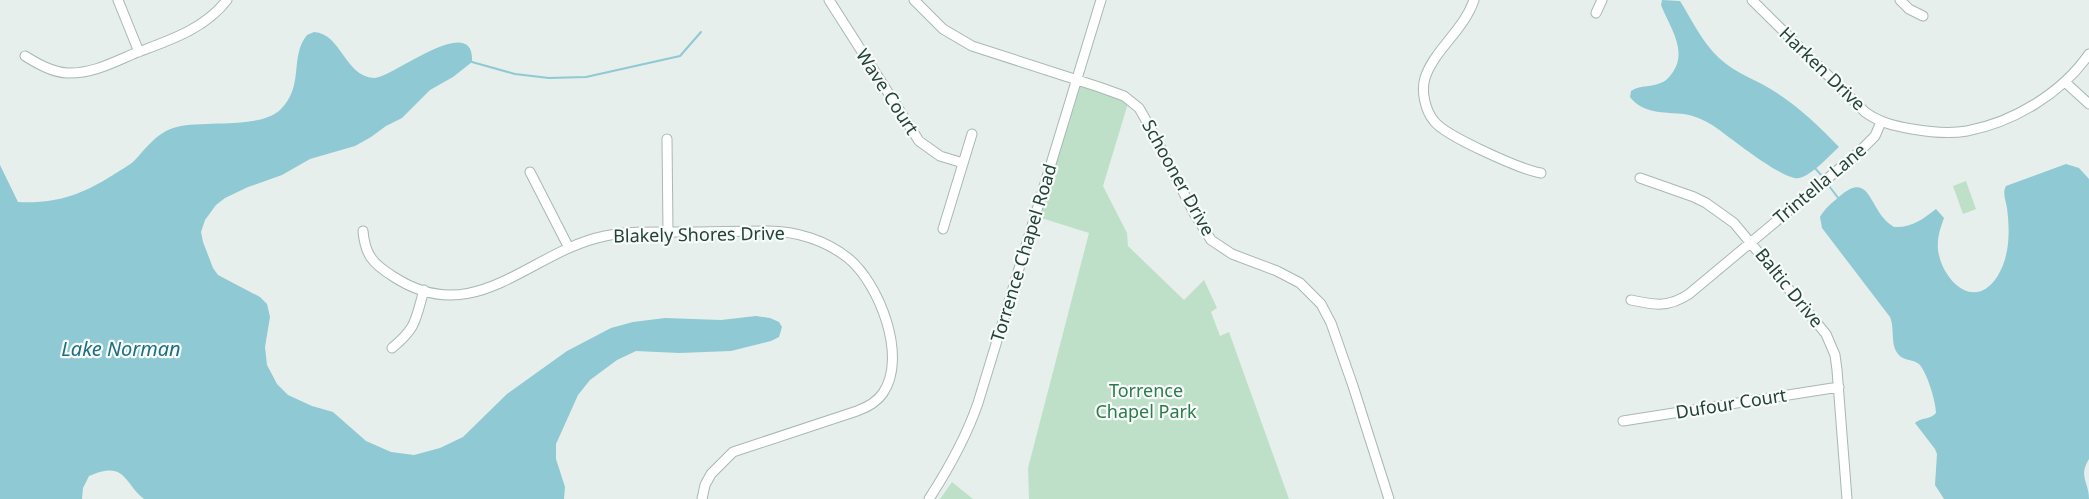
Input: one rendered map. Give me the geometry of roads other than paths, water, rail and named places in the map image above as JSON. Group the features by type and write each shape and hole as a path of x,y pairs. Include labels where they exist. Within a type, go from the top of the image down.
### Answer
{"street":[{"path":"118,0 139,52"},
{"path":"26,56 43,66 67,73 86,72 186,33 210,18 227,0"},
{"name":"Wave Court","path":"829,0 919,141 940,156 963,163"},
{"name":"Schooner Drive","path":"914,0 943,28 972,46 1124,96 1142,112 1194,213 1211,240 1232,254 1278,271 1300,284 1321,304 1331,323 1353,386 1389,499"},
{"name":"Torrence Chapel Road","path":"929,499 965,439 978,403 1101,0"},
{"path":"1474,0 1461,26 1426,76 1423,87 1428,111 1433,120 1448,132 1522,168 1541,173"},
{"path":"1596,13 1602,0"},
{"name":"Harken Drive","path":"1752,0 1865,112 1881,122 1922,131 1968,131 2016,114 2046,97 2065,82 2089,54"},
{"path":"1900,0 1909,9 1923,16"},
{"path":"2065,82 2089,104"},
{"name":"Trintella Lane","path":"1631,300 1654,305 1666,304 1683,298 1858,153 1875,136 1881,122"},
{"path":"943,229 972,134"},
{"path":"667,140 668,232"},
{"path":"530,172 570,248"},
{"name":"Baltic Drive","path":"1640,178 1706,203 1734,223 1826,334 1835,355 1847,499"},
{"name":"Blakely Shores Drive","path":"363,231 366,250 374,261 400,281 424,290 450,294 485,290 570,248 604,236 627,233 784,232 817,240 848,258 870,284 880,302 888,330 892,357 891,376 882,394 874,402 857,411 733,453 711,474 705,485 702,499"},
{"path":"392,348 413,327 424,290"},
{"name":"Dufour Court","path":"1623,421 1839,387"}],"water":[{"path":"1662,0 1680,1 1702,38 1719,58 1785,99 1810,118 1839,147 1809,174 1799,178 1792,177 1770,166 1704,120 1689,115 1657,112 1636,103 1630,97 1631,91 1664,81 1677,64 1679,55 1676,38 1661,5"},
{"name":"Lake Norman","path":"314,32 323,34 331,40 356,70 364,76 374,78 447,44 460,43 469,48 472,62 453,77 430,90 402,118 371,137 355,146 310,159 282,175 225,198 216,205 205,220 201,232 203,242 218,275 260,297 267,304 270,317 265,347 267,365 277,384 288,395 312,406 333,412 366,441 391,452 414,455 440,448 463,437 507,394 567,351 611,328 633,322 665,318 721,320 756,316 779,322 782,327 779,337 731,351 679,353 636,351 617,360 590,380 578,395 556,444 556,459 565,487 564,499 144,499 122,475 110,470 89,476 83,488 82,499 0,499 0,165 18,202 56,200 79,193 113,175 133,162 157,137 173,128 184,125 244,122 270,116 288,101 295,82 302,44 307,35"},
{"path":"2066,164 2079,168 2089,179 2089,459 2084,475 2089,499 1944,499 1935,485 1937,454 1915,423 1936,413 1933,395 1925,373 1919,364 1898,354 1894,346 1890,317 1822,228 1820,217 1826,208 1840,196 1858,187 1864,190 1879,212 1894,227 1912,224 1936,209 1944,218 1939,234 1938,250 1946,272 1960,288 1969,292 1979,292 1988,287 1997,277 2007,252 2009,235 2004,194 2006,186"}],"waterway":[{"path":"472,62 515,74 549,78 586,77 680,56 701,32"},
{"path":"1813,166 1823,177"},
{"path":"1826,182 1839,199"}],"park label":[{"name":"Torrence Chapel Park","path":"1146,401"}]}
